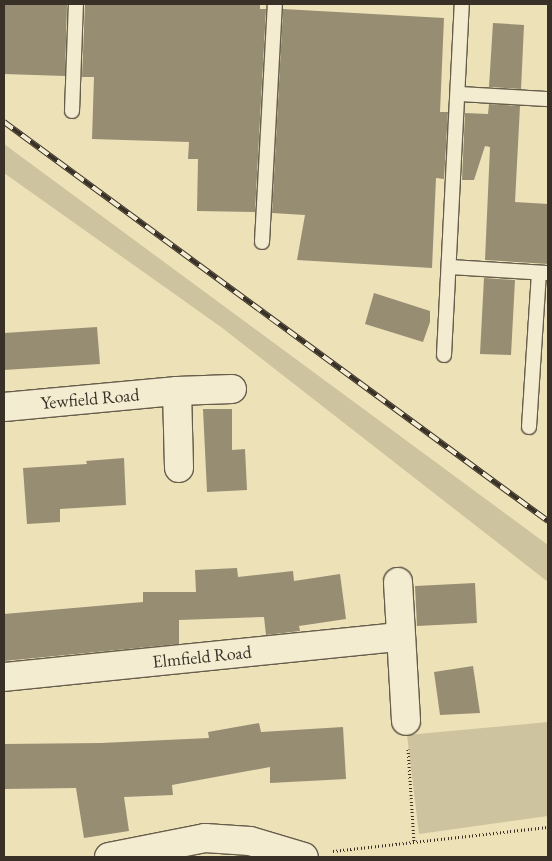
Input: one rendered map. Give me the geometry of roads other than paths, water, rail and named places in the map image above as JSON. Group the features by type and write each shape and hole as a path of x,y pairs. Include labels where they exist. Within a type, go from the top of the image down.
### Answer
{"street":[{"name":"Yewfield Road","path":"4,407 177,391 232,389"},
{"path":"177,391 179,468"},
{"path":"398,582 406,721"},
{"name":"Elmfield Road","path":"4,677 400,637"},
{"path":"109,857 205,838 250,841 302,856"}],"lane":[{"path":"72,111 76,4"},
{"path":"262,242 275,4"},
{"path":"444,355 462,4"},
{"path":"458,94 548,99"},
{"path":"449,267 544,273 529,427"}],"railway":[{"path":"4,122 548,521"}]}
